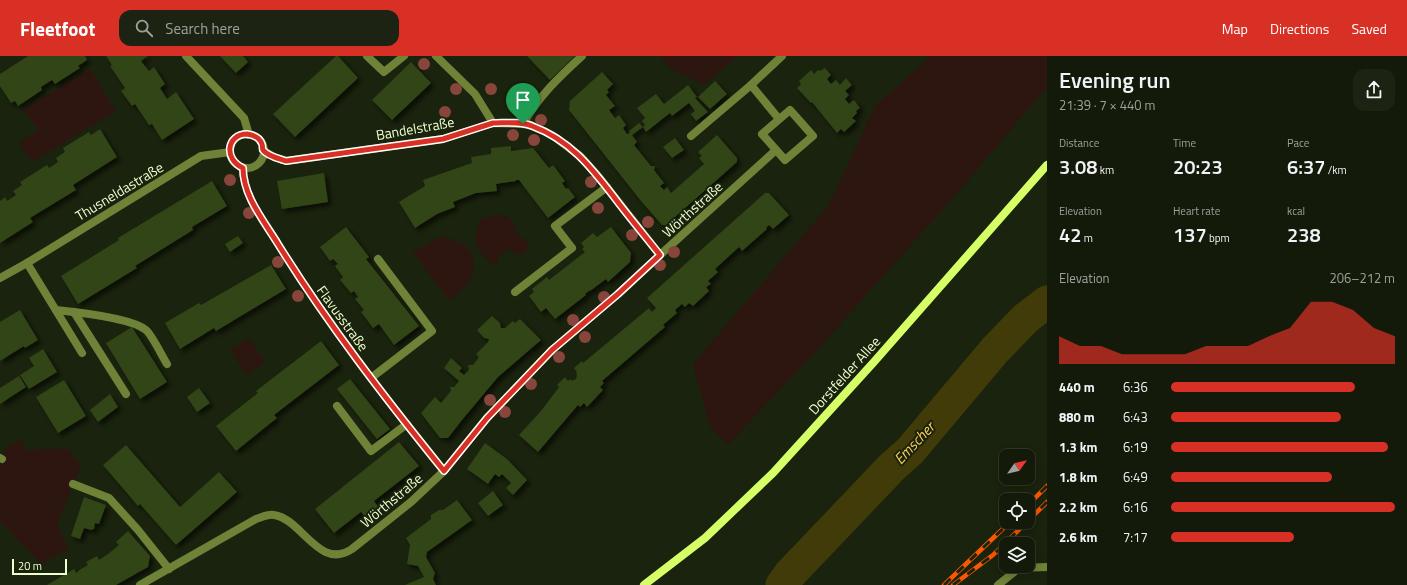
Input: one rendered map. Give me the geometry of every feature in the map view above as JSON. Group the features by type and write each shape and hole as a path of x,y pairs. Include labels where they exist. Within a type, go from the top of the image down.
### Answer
{"main road":[{"name":"Dorstfelder Allee","path":"644,585 705,538 773,473 873,363 1047,165"}],"street":[{"path":"186,56 244,118 249,134"},
{"path":"367,56 384,72 404,56"},
{"path":"436,56 475,94 493,123"},
{"path":"523,124 532,108 552,84 582,56"},
{"path":"691,136 751,85 782,56"},
{"path":"751,85 779,119"},
{"path":"790,110 813,136 785,160 776,150 762,134 790,110"},
{"name":"Bandelstraße","path":"263,150 274,157 286,161 443,139 493,123 531,125 552,135 580,156 607,187 660,255"},
{"path":"249,134 260,141 263,150 262,158 259,163 254,166 243,168 235,163 230,152 230,146 235,139 249,134"},
{"name":"Wörthstraße","path":"140,585 256,519 270,515 282,518 290,523 308,540 327,552 334,555 344,554 411,502 444,471 487,418 552,350 618,294 776,150"},
{"name":"Thusneldastraße","path":"0,278 201,156 230,152"},
{"name":"Flavusstraße","path":"243,168 243,177 246,190 302,282 371,378 444,471"},
{"path":"515,292 572,248 555,226 607,187"},
{"path":"371,378 432,331 378,259"},
{"path":"27,263 82,353"},
{"path":"56,310 133,323 147,330 167,364"},
{"path":"74,312 126,394"},
{"path":"337,406 371,451 407,424"},
{"path":"73,484 109,498 138,530 169,569"},
{"path":"998,585 1019,568 1047,567"}],"shaded area":[{"path":"660,56 737,57 704,85 668,67"},
{"path":"931,56 1047,56 1047,87 952,199 816,351 728,445 710,427 693,364 829,205 875,106"},
{"path":"90,69 116,111 32,162 19,143 39,129 23,110"},
{"path":"499,215 510,219 518,236 525,240 529,248 519,255 514,254 512,250 507,249 500,255 497,264 493,264 482,254 476,244 476,233 481,219"},
{"path":"439,237 455,240 462,244 472,254 474,261 474,268 469,281 450,301 413,253"},
{"path":"248,338 265,362 247,375 230,350"},
{"path":"20,439 27,452 38,449 68,449 81,465 57,525 69,548 41,564 0,521 0,461 6,447"}],"building":[{"path":"28,56 85,56 87,60 78,66 80,68 55,84 52,80 41,87 42,90 18,106 15,101 11,103 0,86 0,74"},
{"path":"106,56 148,56 141,61 149,71 154,67 165,84 160,88 167,99 176,92 194,119 162,140 152,124 149,125 135,104 132,106 121,91 125,88 110,66 112,65"},
{"path":"220,56 243,56 248,62 236,73"},
{"path":"336,56 338,56 358,78 295,137 273,114"},
{"path":"527,56 575,56 550,80"},
{"path":"411,62 431,83 392,120 372,100"},
{"path":"825,68 831,75 827,79 831,84 836,80 840,85 846,78 852,85 845,91 849,95 845,99 849,104 854,100 860,108 856,111 857,113 852,118 856,121 844,132 841,129 837,133 812,102 811,103 797,88 801,84 799,81 811,70 814,74 818,70 820,71"},
{"path":"602,72 613,84 607,90 609,92 606,95 615,106 609,110 615,118 619,115 626,125 623,128 627,134 630,133 629,131 639,123 643,127 632,135 637,142 634,145 651,166 655,166 654,170 664,183 660,186 664,190 667,187 671,193 704,164 699,158 702,156 698,152 717,135 737,158 737,162 666,225 662,225 641,201 569,110 570,101"},
{"path":"715,81 727,94 710,109 698,97"},
{"path":"688,85 697,97 695,98 708,112 696,121 691,114 695,111 689,103 672,116 670,113 646,132 643,127 645,125 642,121 645,118 637,108 656,94 664,104"},
{"path":"100,129 117,157 73,185 76,190 30,218 33,222 0,243 0,201 5,197 7,201 16,195 13,191 22,185 20,182 47,165 49,168 58,162 56,158 65,152 63,148 89,132 91,135"},
{"path":"675,138 684,150 672,158 663,147"},
{"path":"511,146 511,151 533,148 549,168 553,165 565,181 562,183 566,189 568,188 575,197 548,218 519,180 516,180 496,184 497,191 476,193 453,202 455,207 437,214 415,228 399,202 425,186 423,180 472,163 471,157 491,154 491,148"},
{"path":"324,173 328,202 282,209 277,181"},
{"path":"212,181 227,206 192,227 193,230 135,266 137,268 78,304 61,276 119,240 118,238"},
{"path":"765,193 769,193 789,215 773,229 769,225 766,228 767,229 742,251 739,247 715,269 718,272 708,281 711,284 706,287 709,291 693,306 689,303 685,307 682,304 675,310 677,313 663,325 665,327 602,381 604,383 600,387 603,390 587,407 584,403 580,407 578,405 538,452 519,435 541,411 559,387 557,385 565,377 568,381 570,379 572,381 576,379 577,372 574,368 582,361 583,363 649,308 652,312 656,308 647,298"},
{"path":"346,227 369,257 366,259 419,326 394,345 379,324 373,328 361,312 364,310 355,299 358,297 354,291 351,293 340,280 343,277 335,266 338,264 333,259 330,261 320,247"},
{"path":"611,227 631,253 630,262 608,282 606,279 590,290 585,294 586,295 555,319 546,308 541,312 529,296 534,292 532,289 547,277 549,280 585,252 582,249 584,247 581,243 593,233 597,237"},
{"path":"238,236 243,243 230,252 225,244"},
{"path":"271,265 286,289 216,331 214,328 180,349 165,323 199,303 201,305"},
{"path":"20,310 38,340 25,348 24,346 0,361 0,322"},
{"path":"492,316 500,323 501,328 505,328 513,321 515,323 520,319 541,340 498,377 448,438 440,438 421,413 435,397 441,403 451,391 450,387 454,387 459,381 444,368 451,358 462,368 459,371 464,375 469,370 468,365 473,365 479,357 476,354 488,342 489,339 484,338 477,330"},
{"path":"132,327 167,382 140,399 106,343"},
{"path":"321,341 339,365 274,415 277,418 236,451 216,426 258,393 256,391"},
{"path":"43,349 57,372 29,389 20,375 34,366 29,358"},
{"path":"19,376 26,387 0,404 0,388"},
{"path":"350,379 390,429 377,439 337,389"},
{"path":"64,380 86,416 58,433 36,397"},
{"path":"199,388 210,403 197,412 187,397"},
{"path":"110,394 118,407 98,422 90,410"},
{"path":"399,442 419,466 374,501 379,508 366,518 361,512 334,533 315,509"},
{"path":"485,443 507,459 527,480 513,495 506,488 511,483 502,474 499,477 495,474 488,484 467,469"},
{"path":"126,445 180,507 219,472 237,492 176,545 140,504 138,506 103,465"},
{"path":"493,491 503,505 488,516 478,503"},
{"path":"84,497 106,505 99,524 95,523 94,529 91,530 84,528 80,539 71,536"},
{"path":"457,500 472,520 427,552 426,557 435,573 433,579 436,585 405,585 424,577 418,566 407,564 410,545 406,538 431,519 431,515 439,510 443,510"},
{"path":"128,531 150,556 148,567 116,585 47,585 74,569 76,573 88,565 86,562 97,556 99,560 108,554 119,545 116,542"}],"waterway":[{"name":"Emscher","path":"782,585 790,574 892,467 910,451 995,350 1026,318 1047,302"}],"railway":[{"path":"1035,498 1047,486"},
{"path":"1035,514 1047,502"},
{"path":"944,585 1003,529"},
{"path":"953,585 993,555 1020,529"}],"route":[{"path":"493,123 523,124 531,125 552,135 580,156 598,176 660,255 618,294 552,350 487,418 444,471 371,378 302,282 249,196 243,177 243,168 235,163 231,158 230,146 235,139 245,134 249,134 260,141 263,150 274,157 286,161 443,139 493,123"}]}
